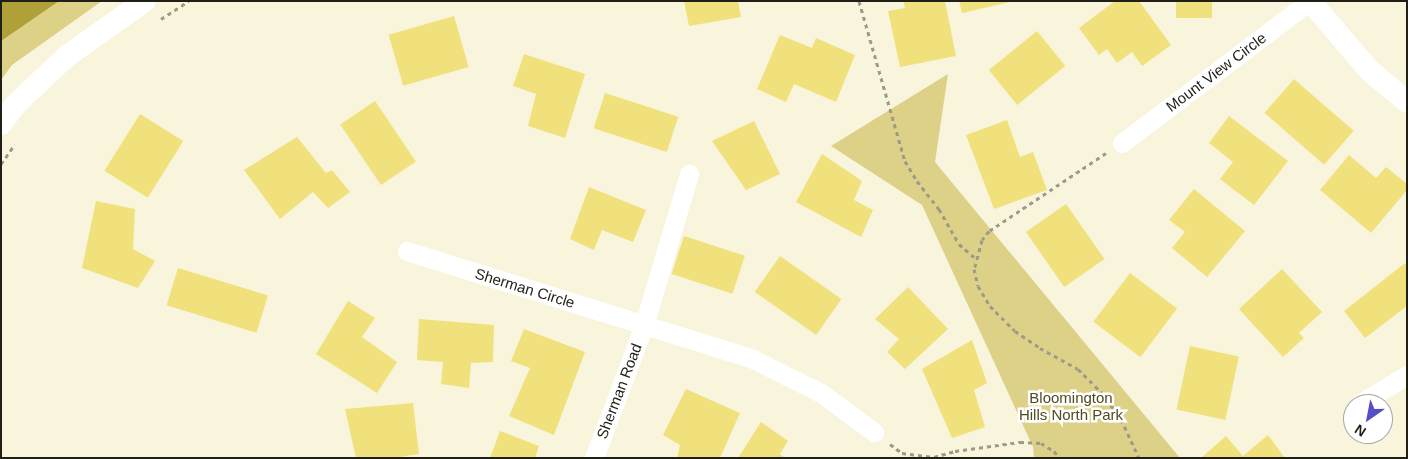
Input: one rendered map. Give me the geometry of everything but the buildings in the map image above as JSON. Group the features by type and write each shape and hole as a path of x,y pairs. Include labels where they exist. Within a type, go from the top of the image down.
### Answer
{"street":[{"path":"1,124 16,103 67,56 145,1"},
{"path":"1310,1 1370,71 1407,102"},
{"name":"Mount View Circle","path":"1122,143 1310,1"},
{"name":"Sherman Road","path":"594,458 644,325 689,174"},
{"name":"Sherman Circle","path":"408,251 753,359 821,393 874,432"},
{"path":"1376,394 1407,375"}],"path":[{"path":"156,22 189,1"},
{"path":"859,1 905,161 917,181 939,209 959,244 976,259"},
{"path":"1,164 19,138"},
{"path":"1122,143 989,231 982,240 974,270 978,286 990,306 1015,331 1040,348 1078,369 1101,392 1121,419 1139,458"},
{"path":"874,432 902,453 910,455 934,457 955,451 1020,442 1041,443 1054,451 1059,458"}],"green space":[{"path":"1,1 102,1 12,65 1,80"},
{"name":"Bloomington Hills North Park","path":"948,74 935,162 1180,458 1034,458 1033,447 922,205 831,146"}],"shaded area":[{"path":"1,1 59,1 1,41"}]}
